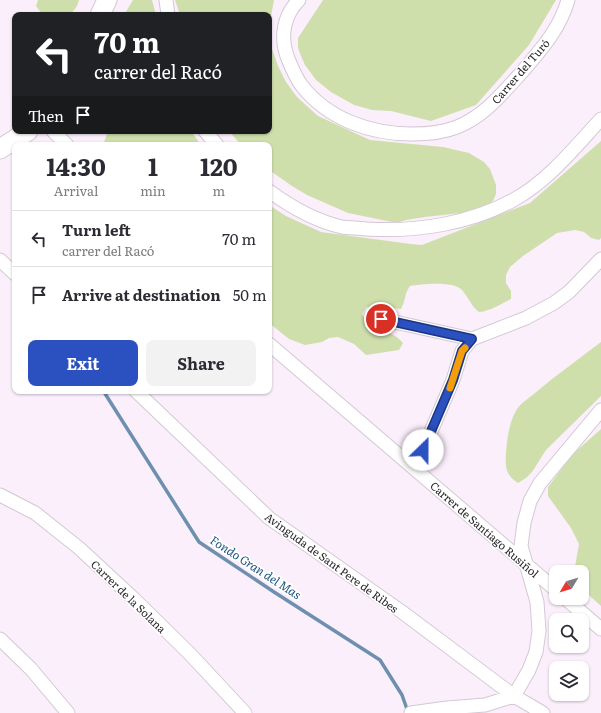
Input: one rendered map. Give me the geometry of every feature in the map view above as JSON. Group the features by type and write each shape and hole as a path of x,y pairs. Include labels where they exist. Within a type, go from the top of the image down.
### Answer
{"street":[{"path":"101,12 107,0"},
{"path":"166,0 168,12"},
{"name":"Carrer del Turó","path":"299,0 289,13 285,24 284,35 287,55 293,72 301,85 324,108 345,121 378,131 404,134 433,134 456,128 477,117 500,96 542,49 560,21 568,0"},
{"path":"272,193 310,216 343,227 391,230 417,229 475,217 516,199 534,187 553,170 601,119"},
{"path":"0,149 23,134"},
{"path":"56,134 64,142"},
{"path":"208,134 214,142"},
{"path":"413,467 423,450 453,380 462,351 472,339 526,318 554,303 569,292 601,259"},
{"path":"0,260 12,271"},
{"path":"381,319 472,339"},
{"name":"Carrer de Santiago Rusiñol","path":"272,347 549,584"},
{"name":"Avinguda de Sant Pere de Ribes","path":"139,394 268,518 402,612 514,696 543,713"},
{"path":"414,713 486,704 514,696 529,670 536,652 539,631 536,602 521,546 524,523 530,501 540,483 601,410"},
{"name":"Carrer de la Solana","path":"0,495 35,513 79,548 134,599 245,713"},
{"path":"574,605 601,629"},
{"path":"0,639 31,669 68,713"}],"green space":[{"path":"38,0 79,0 77,6 71,12 40,12 36,6"},
{"path":"133,0 152,0 155,12 126,12"},
{"path":"175,0 274,0 272,12 179,12"},
{"path":"323,0 556,0 529,45 476,105 431,121 391,111 372,110 354,105 331,92 316,80 305,65 301,56 298,48 298,38"},
{"path":"272,49 286,82 297,97 318,116 370,140 443,147 469,153 484,162 490,169 496,185 496,194 493,201 486,206 461,213 425,217 397,223 348,213 307,195 272,172 272,142 238,142 232,134 272,134"},
{"path":"107,134 193,134 199,142 104,142"},
{"path":"601,141 601,238 599,240 591,238 584,232 575,230 557,233 523,256 510,267 506,275 506,283 511,291 511,299 491,309 479,312 458,287 445,284 410,286 401,309 366,307 362,314 366,320 398,338 403,343 399,350 366,355 354,344 338,337 305,345 289,339 272,325 272,207 286,216 321,232 422,245 530,203"},
{"path":"601,342 601,396 546,450 532,472 518,483 507,471 506,463 506,448 509,431 512,419 517,409 551,380"},
{"path":"601,429 601,606 589,595 589,565 575,565 579,544 571,528 548,496 548,487 572,455"}],"waterway":[{"name":"Fondo Gran del Mas","path":"105,394 199,542 380,660 402,695 408,712"}],"slow traffic":[{"path":"450,388 462,351 465,348"}],"route":[{"path":"381,319 472,339 462,351 453,380 423,450"}]}
